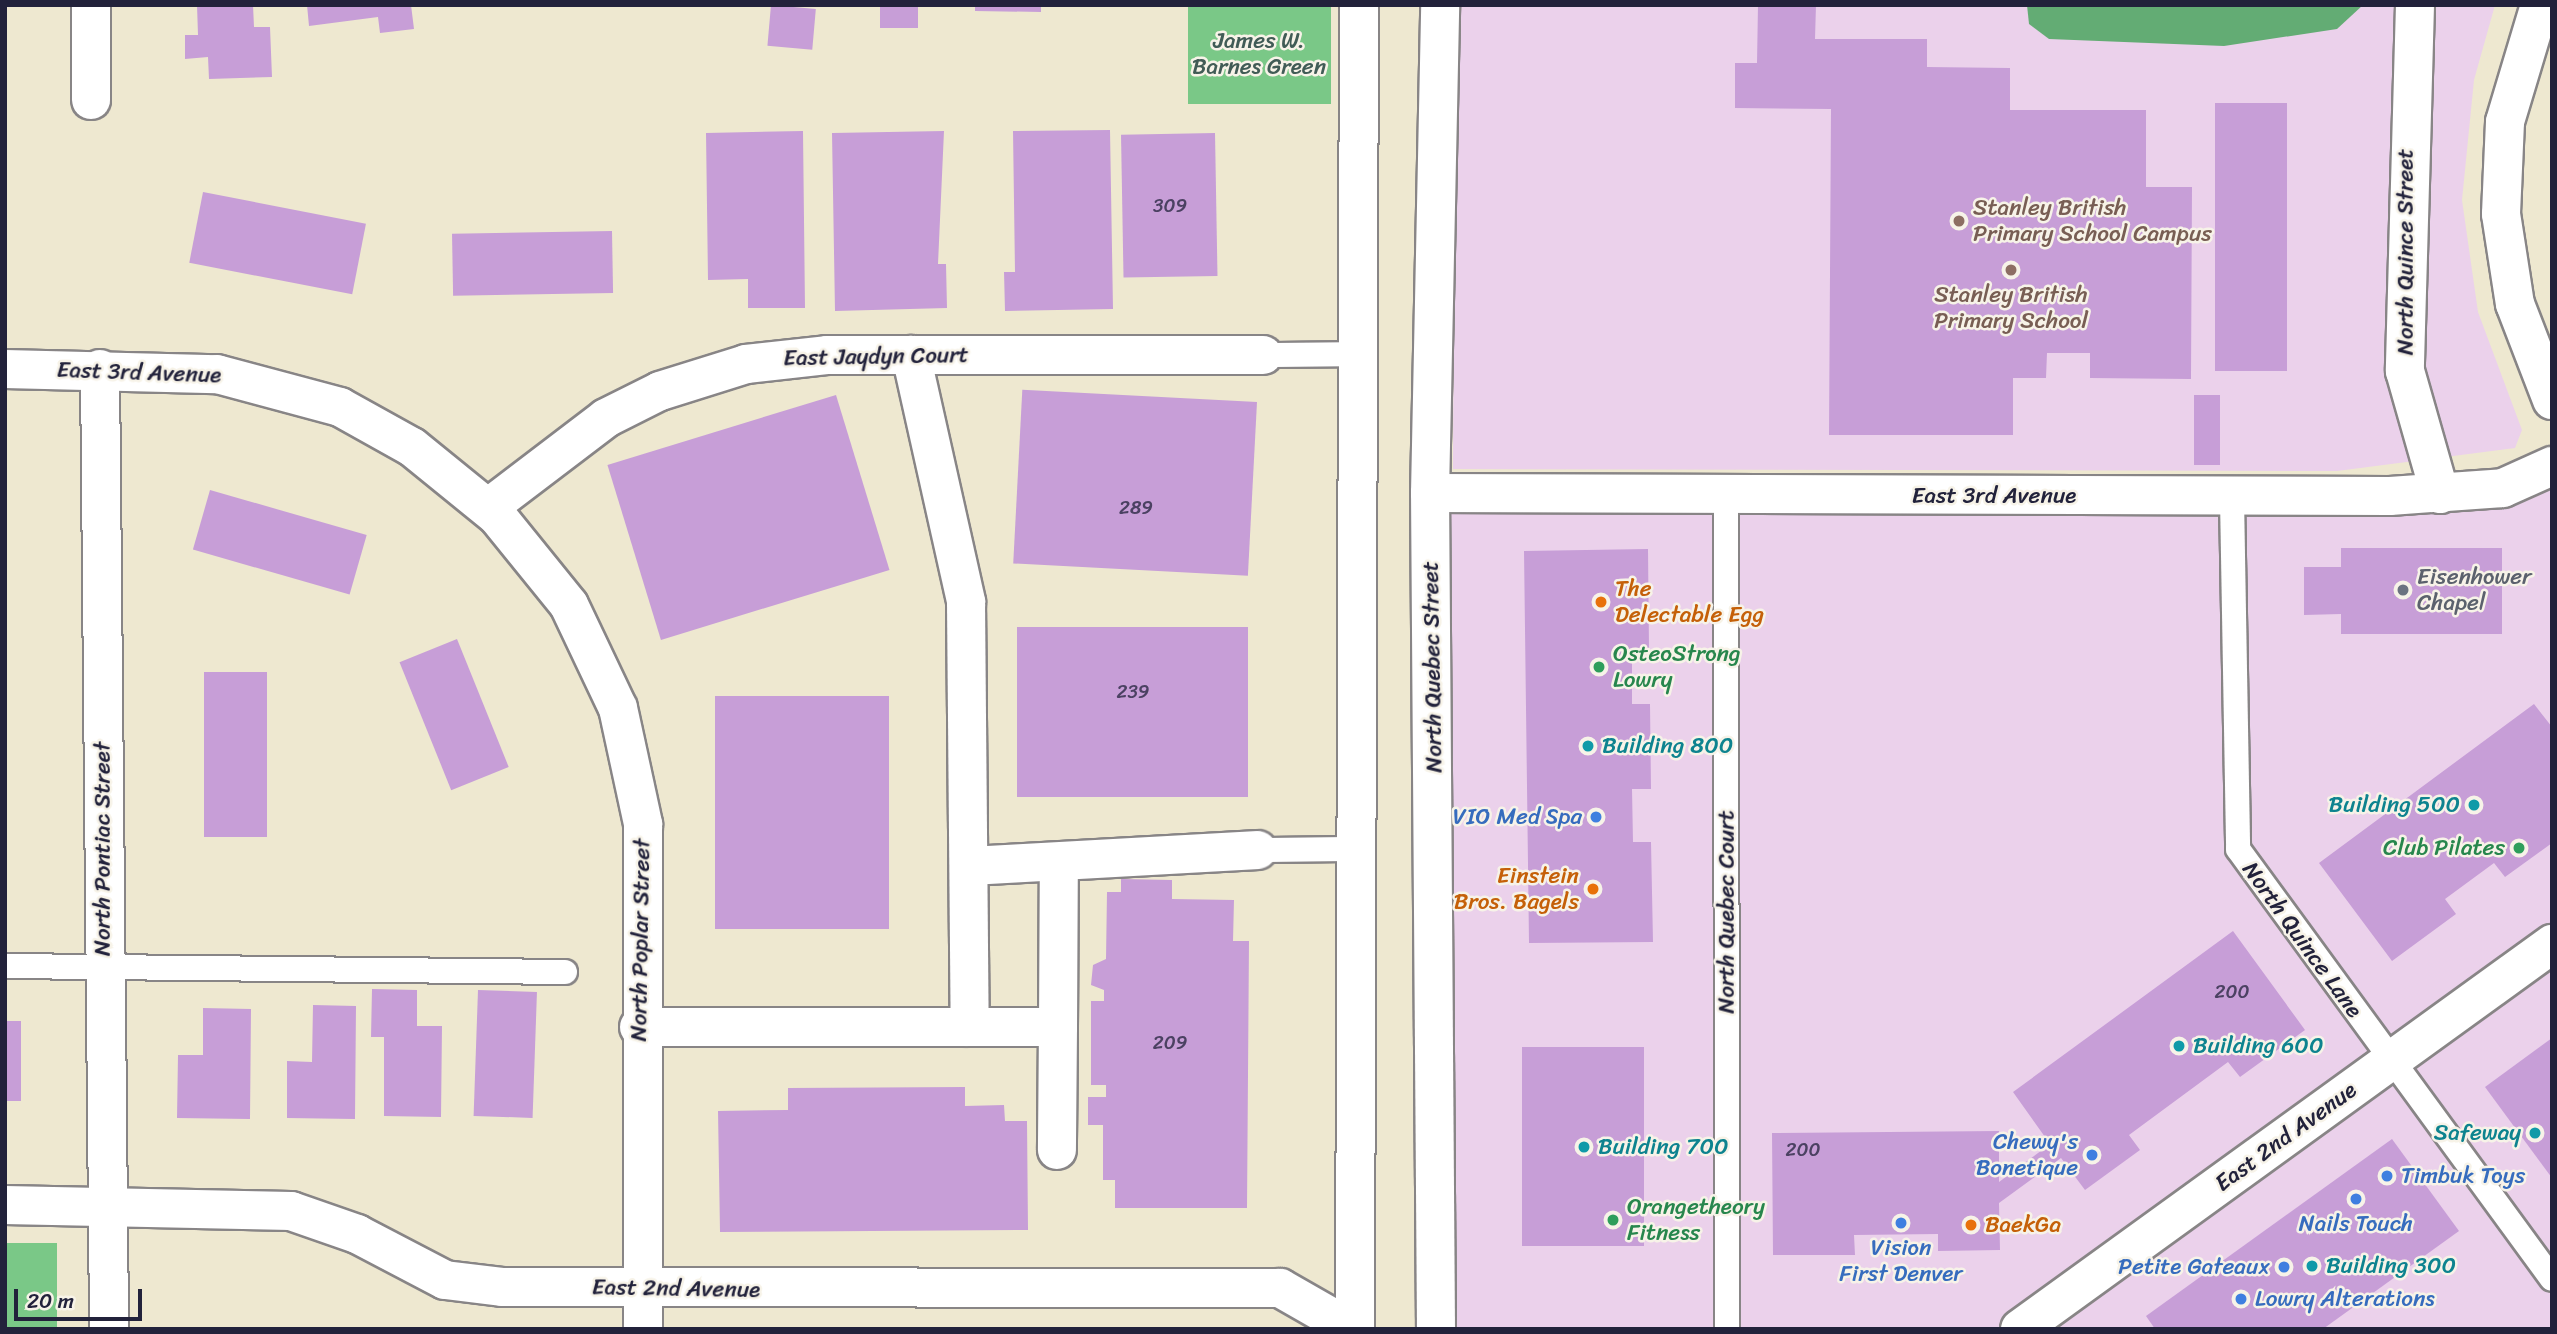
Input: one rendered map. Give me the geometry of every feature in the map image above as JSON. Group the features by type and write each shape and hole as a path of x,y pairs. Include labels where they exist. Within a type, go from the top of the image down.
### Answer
{"street":[{"path":"91,5 91,100"},
{"path":"1353,1329 1359,5"},
{"name":"North Quebec Street","path":"1436,1329 1430,493 1440,5"},
{"name":"North Quince Street","path":"2415,5 2405,371 2440,494"},
{"path":"2540,5 2513,85 2502,156 2503,237 2515,304 2552,400"},
{"path":"911,355 966,603 971,866 970,1027"},
{"name":"East Jaydyn Court","path":"488,509 572,441 660,391 777,359 911,355 1263,355"},
{"name":"East 3rd Avenue","path":"5,369 100,369 216,374 327,403 412,447 488,509"},
{"name":"North Pontiac Street","path":"100,369 104,1206 109,1329"},
{"name":"East 3rd Avenue","path":"1430,493 2232,498 2440,494 2503,488 2552,466"},
{"name":"North Poplar Street","path":"488,509 546,573 589,638 630,747 646,872 639,1027 643,1329"},
{"path":"971,866 1258,850"},
{"path":"1057,1150 1059,863"},
{"name":"East 2nd Avenue","path":"2020,1329 2552,944"},
{"path":"639,1027 1058,1027"},
{"name":"East 2nd Avenue","path":"5,1205 291,1211 357,1234 445,1280 642,1289 1280,1288 1353,1329"}],"lane":[{"path":"1263,355 1356,354"},
{"name":"North Quebec Court","path":"1726,494 1727,1329"},
{"name":"North Quince Lane","path":"2232,498 2234,836 2245,865 2552,1279"},
{"path":"1258,850 1356,849"},
{"path":"5,966 565,972"}],"shaded area":[{"name":"Stanley British Primary School Campus","path":"1455,5 2495,5 2474,80 2462,200 2478,312 2522,430 2515,448 2337,471 1453,469"},
{"path":"2552,466 2552,1329 1436,1329 1430,493 2232,498"}],"green space":[{"name":"James W. Barnes Green","path":"1188,5 1331,5 1331,104 1188,104"},
{"path":"2027,5 2363,5 2337,29 2224,46 2049,39 2029,24"},
{"path":"5,1243 57,1243 57,1329 5,1329"}],"building":[{"path":"197,5 253,5 254,27 270,27 272,77 209,79 208,57 185,59 185,35 198,35"},
{"path":"307,5 411,5 414,29 380,33 378,17 309,26"},
{"path":"771,5 816,9 812,50 767,46"},
{"path":"880,5 918,5 918,28 880,28"},
{"path":"975,5 1041,5 1041,12 975,11"},
{"name":"Stanley British Primary School","path":"1758,5 1816,5 1815,39 1927,39 1927,67 2010,68 2010,110 2146,110 2146,187 2192,187 2191,379 2090,378 2090,353 2047,353 2046,378 2013,378 2013,435 1829,435 1831,109 1735,108 1735,63 1757,63"},
{"path":"2215,103 2287,103 2287,371 2215,371"},
{"path":"1110,130 1113,309 1005,311 1004,272 1015,272 1013,131"},
{"path":"803,131 805,308 748,308 748,279 708,280 706,133"},
{"path":"944,131 938,264 946,264 947,308 835,311 832,133"},
{"path":"1215,133 1217,276 1124,278 1121,135"},
{"path":"203,192 366,224 352,294 189,263"},
{"path":"612,231 613,293 453,296 452,234"},
{"path":"1022,390 1257,402 1248,576 1013,563"},
{"path":"836,395 890,570 661,640 607,465"},
{"path":"2194,395 2220,395 2220,465 2194,465"},
{"path":"210,490 367,535 350,595 193,550"},
{"name":"Eisenhower Chapel","path":"2341,548 2502,548 2502,634 2341,634 2341,614 2304,615 2304,567 2341,567"},
{"name":"Building 800","path":"1648,549 1649,649 1632,649 1632,704 1650,704 1651,789 1632,789 1633,842 1651,842 1653,942 1529,943 1524,551"},
{"path":"1017,627 1248,627 1248,797 1017,797"},
{"path":"457,639 509,767 451,790 400,662"},
{"path":"204,672 267,672 267,837 204,837"},
{"path":"715,696 889,696 889,929 715,929"},
{"name":"Building 500","path":"2534,704 2552,727 2552,843 2505,877 2494,863 2445,899 2456,914 2392,961 2319,863"},
{"path":"1121,879 1172,880 1172,899 1234,900 1233,941 1249,941 1247,1208 1115,1208 1115,1180 1103,1180 1103,1125 1088,1125 1088,1097 1106,1097 1106,1085 1091,1085 1091,1001 1104,1001 1104,990 1091,985 1093,965 1106,959 1107,892 1121,892"},
{"path":"2233,931 2305,1030 2240,1077 2228,1062 2129,1135 2140,1150 2085,1190 2061,1158 1999,1203 2000,1250 1938,1251 1938,1234 1854,1235 1855,1255 1773,1255 1772,1133 1999,1131 1999,1182 2050,1144 2013,1092"},
{"path":"372,989 417,990 417,1026 442,1026 441,1117 384,1116 384,1037 371,1037"},
{"path":"478,990 537,992 533,1118 474,1116"},
{"path":"313,1005 356,1006 355,1119 287,1118 287,1061 312,1062"},
{"path":"203,1008 251,1009 250,1119 177,1118 178,1055 203,1055"},
{"path":"5,1021 21,1021 21,1101 5,1101"},
{"name":"Safeway","path":"2552,1038 2552,1178 2485,1087"},
{"name":"Building 700","path":"1522,1047 1644,1047 1644,1246 1522,1246"},
{"path":"965,1087 965,1106 1004,1105 1005,1121 1027,1121 1028,1230 720,1232 718,1111 788,1110 788,1088"},
{"name":"Building 300","path":"2392,1139 2459,1231 2323,1329 2155,1329 2146,1316"}],"place":[{"name":"Stanley British Primary School Campus","path":"1959,221"},
{"name":"Stanley British Primary School","path":"2011,270"},
{"name":"Eisenhower Chapel","path":"2403,590"},
{"name":"The Delectable Egg","path":"1601,602"},
{"name":"OsteoStrong Lowry","path":"1599,667"},
{"name":"Building 800","path":"1588,746"},
{"name":"Building 500","path":"2474,805"},
{"name":"VIO Med Spa","path":"1596,817"},
{"name":"Club Pilates","path":"2519,848"},
{"name":"Einstein Bros. Bagels","path":"1593,889"},
{"name":"Building 600","path":"2179,1046"},
{"name":"Safeway","path":"2535,1133"},
{"name":"Building 700","path":"1584,1147"},
{"name":"Chewy's Bonetique","path":"2092,1155"},
{"name":"Timbuk Toys","path":"2387,1176"},
{"name":"Nails Touch","path":"2356,1199"},
{"name":"Orangetheory Fitness","path":"1613,1220"},
{"name":"Vision First Denver","path":"1901,1223"},
{"name":"BaekGa","path":"1971,1225"},
{"name":"Building 300","path":"2312,1266"},
{"name":"Petite Gateaux","path":"2284,1267"},
{"name":"Lowry Alterations","path":"2241,1299"}]}
